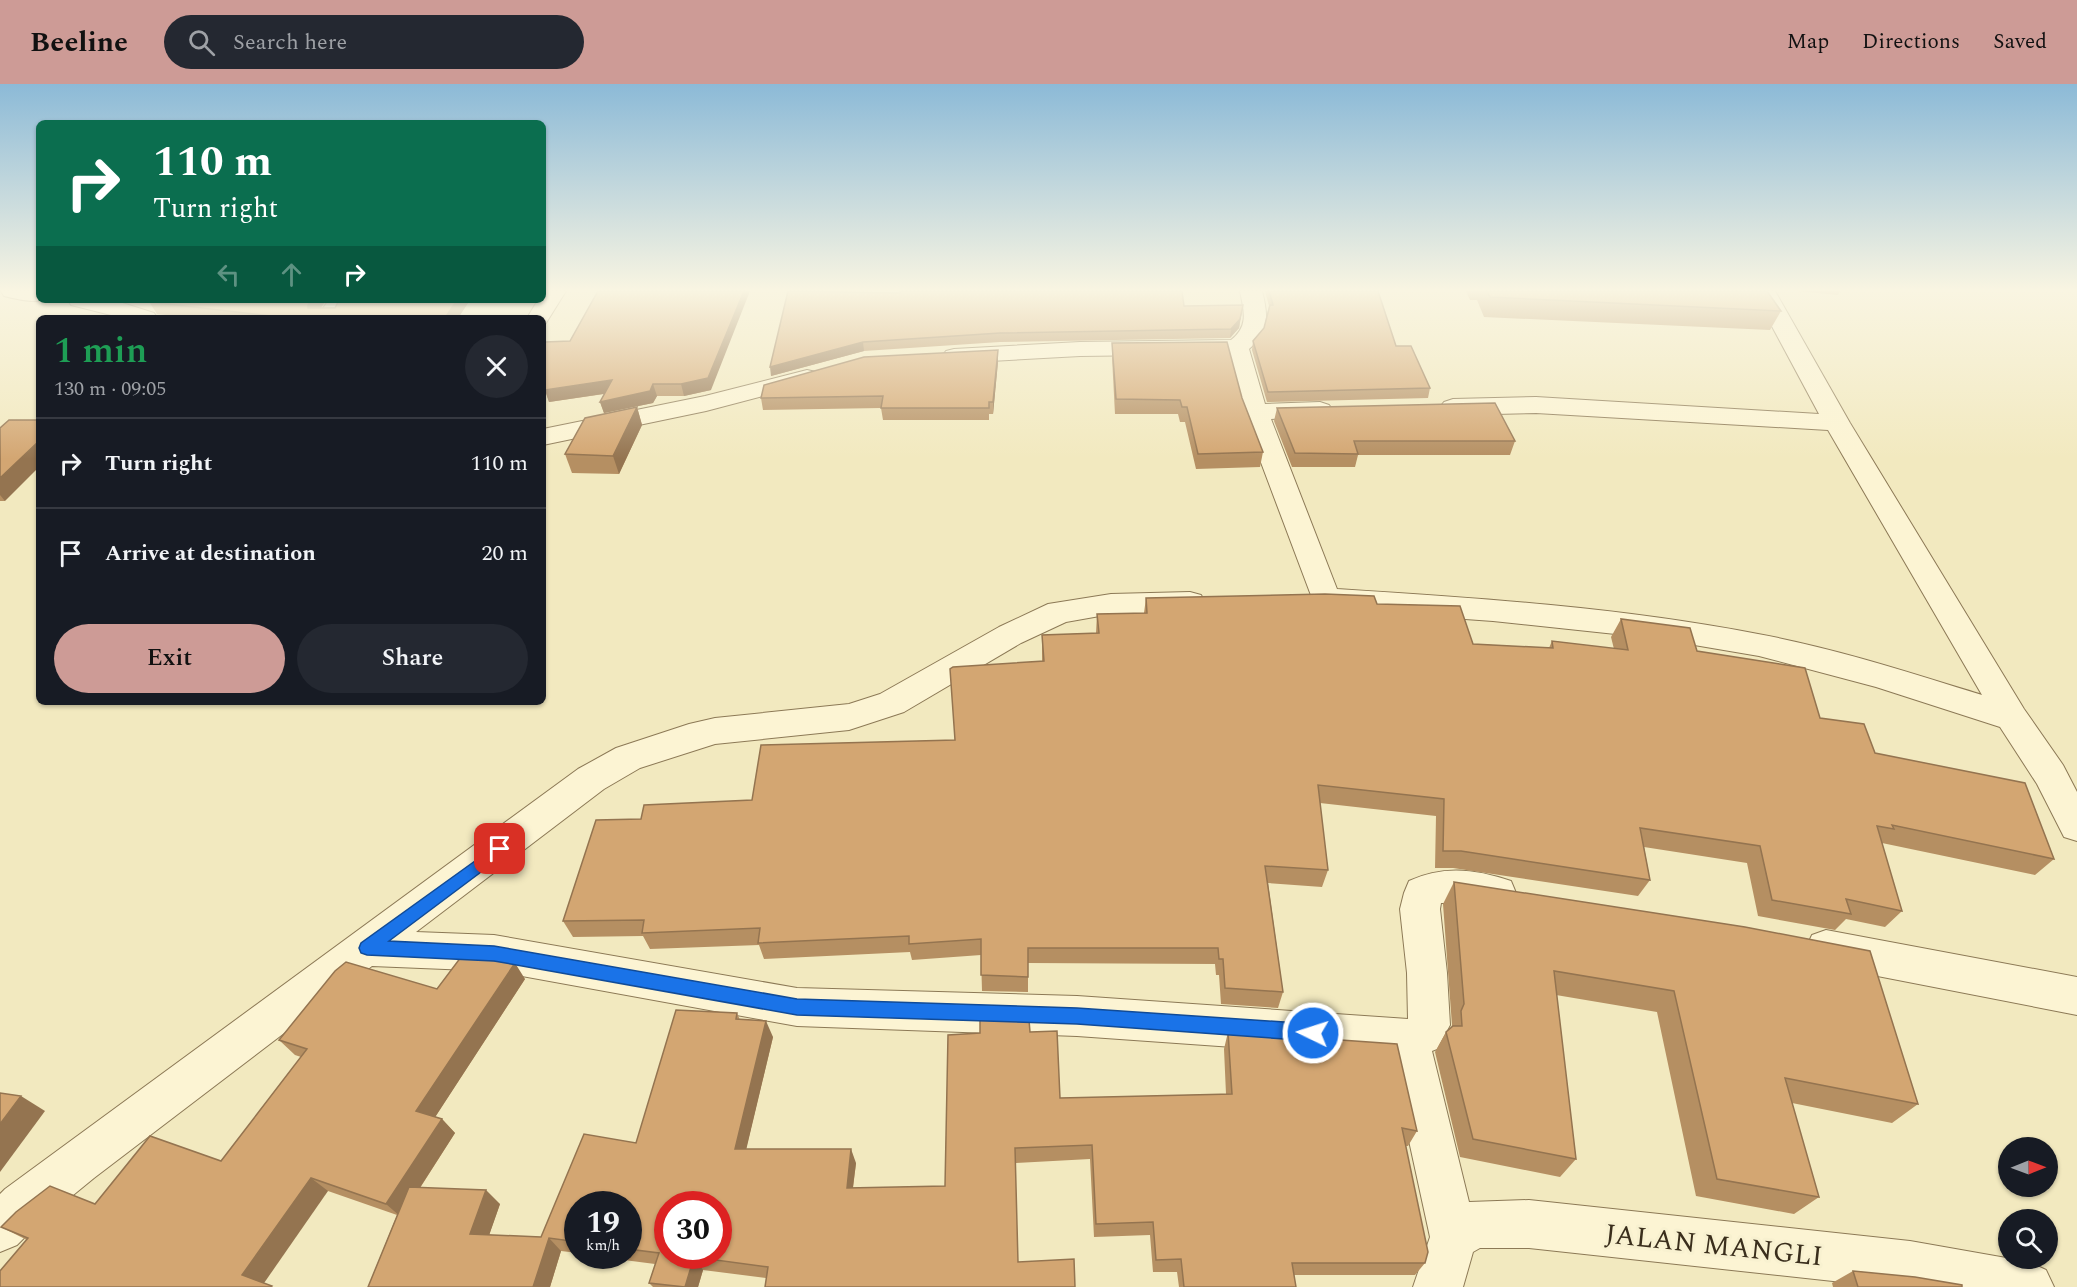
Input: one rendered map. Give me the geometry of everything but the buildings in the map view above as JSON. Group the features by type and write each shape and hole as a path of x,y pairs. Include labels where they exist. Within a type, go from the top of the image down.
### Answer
{"street":[{"path":"931,356 1080,349 1226,347"},
{"path":"1237,347 1255,412 1326,599"},
{"path":"1790,347 2012,718 2050,775 2076,822"},
{"path":"546,436 706,403 827,370"},
{"path":"1431,408 1536,405 1837,423"},
{"path":"1255,412 1349,410"},
{"path":"1290,600 1326,599 1501,609 1692,633 1762,645 1844,667 2012,718"},
{"path":"0,1228 22,1206 78,1162 591,779 628,758 656,747 716,730 849,717 892,703 1010,635 1059,612 1111,604 1218,602"},
{"path":"367,948 494,953 797,1007 1077,1016 1408,1039 1422,1035 1429,1025 1427,973 1420,909 1423,893 1434,886 1453,886 1536,899"},
{"path":"1795,942 2077,996"},
{"path":"1408,1039 1454,1237 1438,1287"},
{"name":"JALAN MANGLI","path":"1454,1237 1474,1224 1529,1224 1910,1265 2029,1287"}],"route":[{"path":"500,849 367,948 494,953 797,1007 1077,1016 1313,1033"}]}
